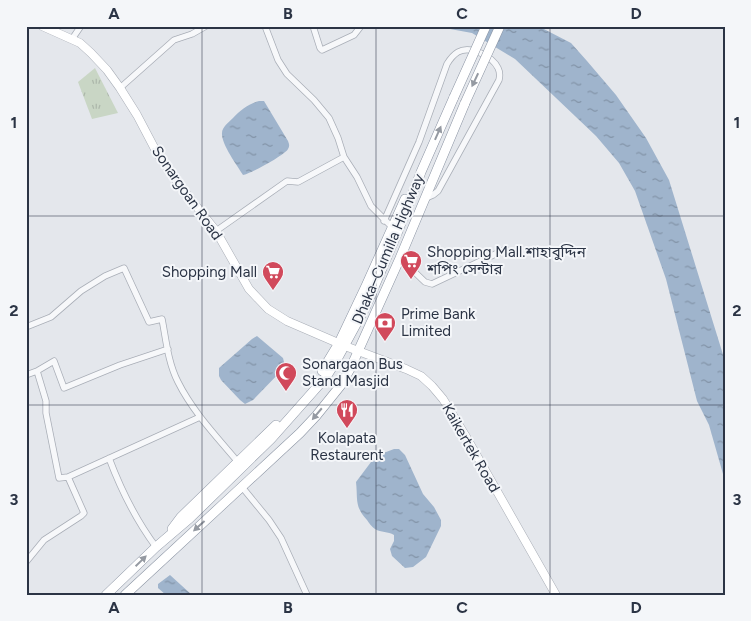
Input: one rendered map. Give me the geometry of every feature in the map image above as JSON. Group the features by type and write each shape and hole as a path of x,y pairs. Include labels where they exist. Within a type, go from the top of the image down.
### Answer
{"highway":[{"name":"Dhaka–Cumilla Highway","path":"106,595 271,440 326,377 342,344 366,306 430,151 486,26"},
{"name":"Dhaka–Cumilla Highway","path":"125,595 300,433 341,385 359,351 465,102 500,26"},
{"path":"167,538 181,517 270,432 292,408 342,344 392,227 430,151"}],"main road":[{"name":"Sonargoan Road","path":"42,26 80,43 107,70 137,115 157,153 181,188 216,231 249,289 268,309 287,321 342,344"},
{"name":"Kaikertek Road","path":"342,344 391,362 420,376 432,386 443,399 465,435 556,595"}],"street":[{"path":"72,39 81,26"},
{"path":"120,88 174,40 192,34 206,26"},
{"path":"265,26 278,60 287,74 314,100 329,118 344,157 357,177 371,206 392,227"},
{"path":"313,26 322,50 354,35 361,26"},
{"path":"384,220 419,142 447,64 454,55 462,50 477,52 496,65 500,72 499,80 438,191 424,199"},
{"path":"216,231 287,181 298,182 344,157"},
{"path":"400,258 425,282 432,284 506,249"},
{"path":"26,327 50,317 81,291 105,276 124,268 149,322 162,319 170,360 178,382 200,417 238,462"},
{"path":"26,375 54,361 64,388 120,365 168,349"},
{"path":"37,371 46,401 46,412 59,478 68,477 200,417"},
{"path":"109,458 132,510 143,530 156,547"},
{"path":"26,562 44,540 84,513 68,477"},
{"path":"242,487 281,538 307,595"}],"green space":[{"path":"95,68 118,113 92,119 78,82"}],"water":[{"path":"445,26 538,26 571,43 616,95 646,138 669,180 725,361 725,481 709,425 697,401 666,279 635,191 619,163 596,136 515,59 472,33 450,29"},
{"path":"259,101 264,101 288,141 289,146 285,152 274,160 243,175 222,138 222,131 242,110"},
{"path":"257,336 283,358 284,368 253,400 245,404 221,380 219,368"},
{"path":"394,449 399,449 405,455 423,494 434,507 441,520 441,526 426,557 413,567 405,568 392,556 390,549 394,541 394,535 373,527 360,511 357,502 356,482 374,458"},
{"path":"170,575 192,595 166,595 158,588 158,584"}],"place":[{"name":"Shopping Mall.শাহাবুদ্দিন শপিং সেন্টার","path":"411,280"},
{"name":"Shopping Mall","path":"273,291"},
{"name":"Prime Bank Limited","path":"385,342"},
{"name":"Sonargaon Bus Stand Masjid","path":"286,392"},
{"name":"Kolapata Restaurent","path":"347,429"}]}
